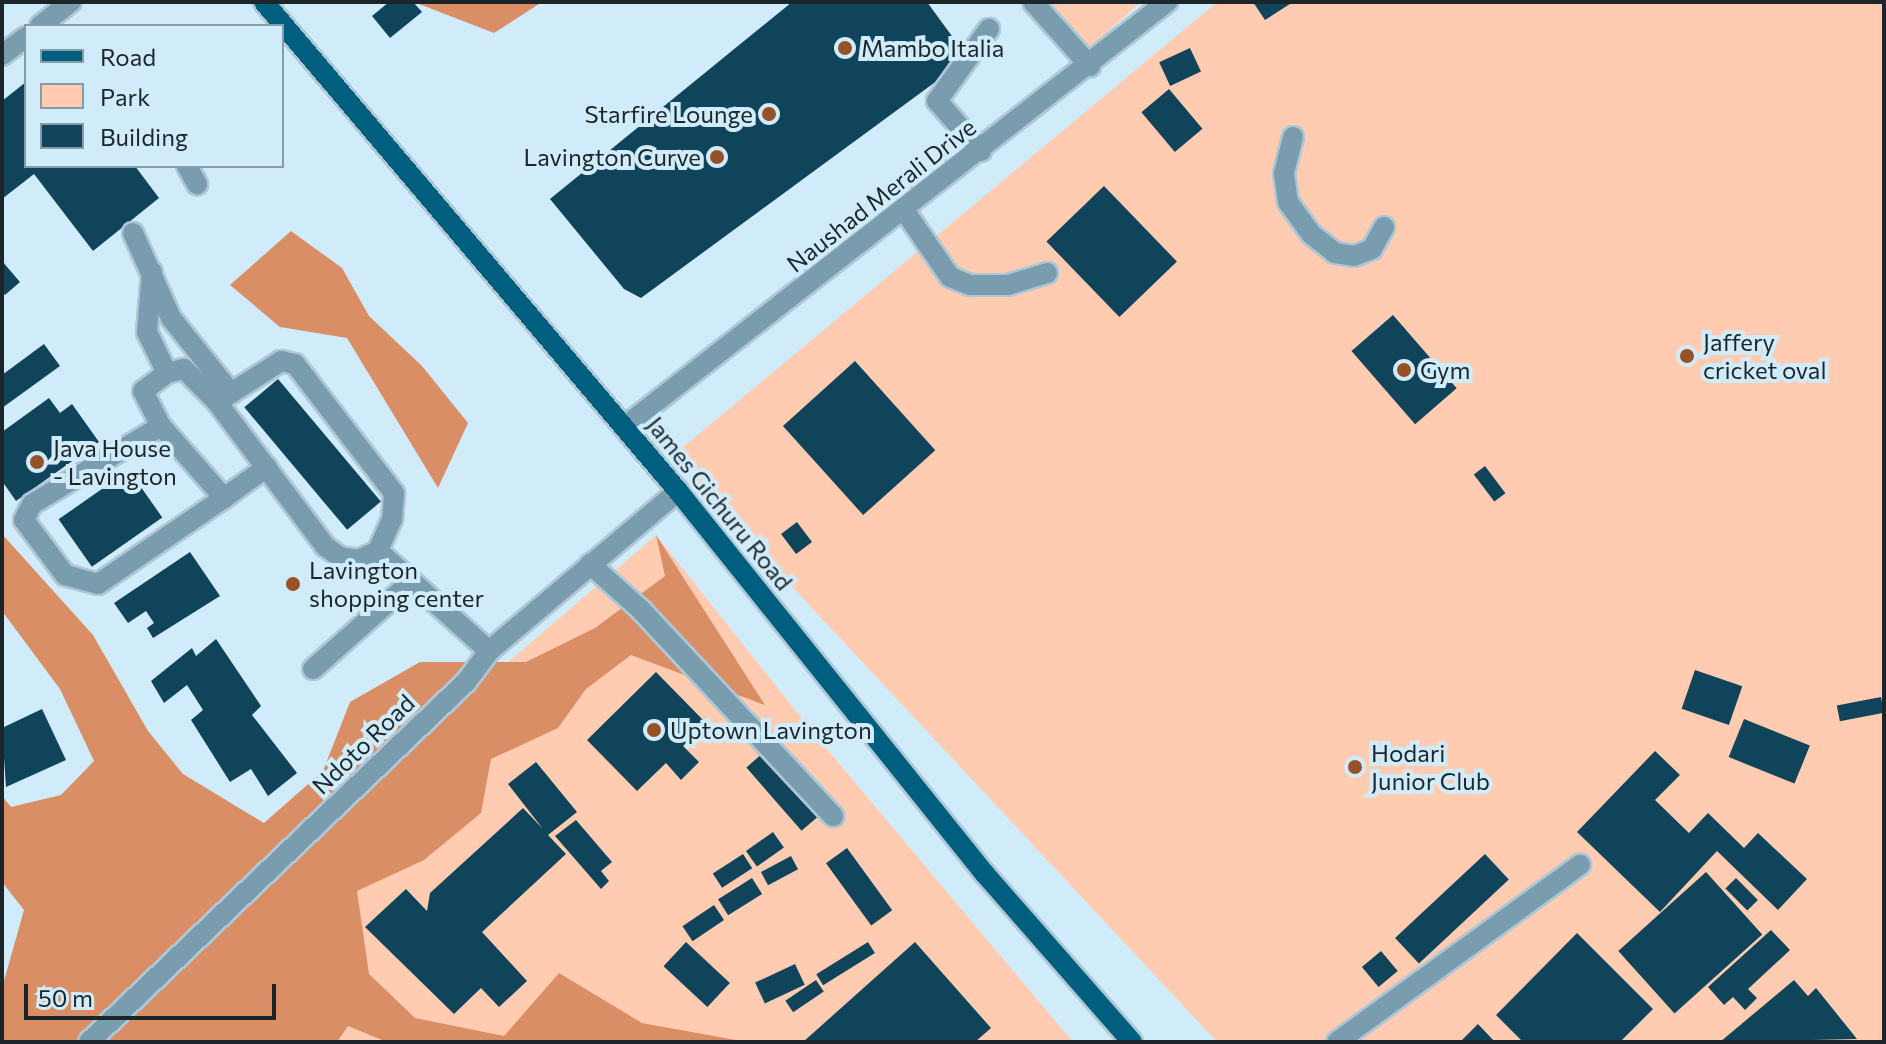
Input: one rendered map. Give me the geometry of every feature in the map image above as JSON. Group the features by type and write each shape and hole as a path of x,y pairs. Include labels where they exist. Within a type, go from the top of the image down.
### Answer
{"main road":[{"name":"James Gichuru Road","path":"264,2 283,24"},
{"name":"James Gichuru Road","path":"284,26 678,491 985,874 1132,1042"}],"street":[{"path":"43,24 71,2"},
{"path":"1033,2 1090,66"},
{"name":"Naushad Merali Drive","path":"624,427 1090,66 1167,2"},
{"path":"981,151 937,101 989,29"},
{"path":"2,55 24,38"},
{"path":"1293,137 1284,174 1288,202 1311,234 1335,253 1354,256 1372,249 1384,227"},
{"path":"904,210 950,277 970,285 1008,285 1047,273"},
{"path":"133,233 171,318 267,467 325,546 340,557 359,560 378,551 392,519 390,483 295,364 281,361 224,397"},
{"path":"152,272 147,332 167,373"},
{"path":"224,397 184,369 167,373 143,391 161,426 224,498"},
{"path":"161,426 32,504 24,520 65,575 98,584 267,467"},
{"name":"Ndoto Road","path":"89,1042 466,682 489,651 678,491"},
{"path":"378,551 489,651"},
{"path":"590,564 641,610 833,816"},
{"path":"313,669 412,581"},
{"path":"1337,1042 1580,865"}],"green space":[{"path":"1031,2 1141,2 1081,55"},
{"path":"1217,2 1884,2 1884,1042 1217,1042 671,457"},
{"path":"656,535 815,735 1073,1042 66,1042"}],"shaded area":[{"path":"414,2 542,2 494,33"},
{"path":"291,231 342,268 369,316 422,366 468,423 438,488 347,338 280,327 230,285"},
{"path":"2,534 93,635 148,731 183,774 264,823 323,771 350,702 420,662 526,662 595,628 665,576 656,535 765,705 631,655 586,689 558,728 491,759 481,813 424,860 357,891 369,974 415,1018 504,1036 559,973 642,1023 747,1042 387,1042 348,1026 337,1042 2,1042 2,988 24,910 2,882 2,796 11,807 61,795 94,761 60,689 2,611"}],"building":[{"path":"389,2 413,2 422,12 390,38 372,16"},
{"name":"Lavington Curve","path":"792,2 927,2 968,58 641,298 624,289 550,199"},
{"path":"1253,2 1293,2 1265,20"},
{"path":"1190,48 1201,72 1170,86 1159,62"},
{"path":"24,84 24,168 136,168 159,198 93,251 34,174 2,199 2,101"},
{"path":"1169,89 1202,129 1175,152 1141,112"},
{"path":"1104,186 1177,262 1119,317 1046,242"},
{"path":"2,261 20,282 5,295 2,291"},
{"name":"Gym","path":"1393,315 1457,388 1415,424 1351,351"},
{"path":"44,344 60,366 2,408 2,375"},
{"path":"855,361 935,450 863,515 783,426"},
{"path":"278,379 381,502 347,530 244,407"},
{"name":"Java House - Lavington","path":"49,398 60,413 72,404 99,442 16,501 2,481 2,432"},
{"path":"1485,466 1505,493 1494,502 1474,474"},
{"path":"129,470 162,518 92,567 59,519"},
{"path":"797,522 812,542 796,554 781,534"},
{"path":"190,552 220,596 153,638 147,628 154,623 146,611 128,623 114,603"},
{"path":"216,639 261,706 252,715 297,773 268,796 251,769 230,782 191,720 203,710 187,685 164,703 151,681 192,648 196,656"},
{"path":"1695,670 1742,686 1729,725 1682,709"},
{"path":"656,672 706,723 683,746 699,762 681,780 666,763 637,791 587,740"},
{"path":"1881,697 1884,713 1840,721 1837,706"},
{"path":"42,709 66,760 6,787 2,728"},
{"path":"1744,719 1810,746 1794,784 1729,757"},
{"path":"1655,751 1680,775 1655,800 1689,833 1708,813 1744,848 1758,833 1807,879 1778,910 1717,851 1660,912 1577,832"},
{"path":"763,753 818,816 802,831 746,767"},
{"path":"536,762 577,812 548,835 566,854 482,932 527,981 499,1007 481,988 454,1014 365,927 406,889 427,911 430,893 523,808 543,829 508,784"},
{"path":"576,820 612,862 601,871 609,881 601,889 555,836"},
{"path":"773,832 784,848 757,866 746,851"},
{"path":"847,848 892,910 871,926 826,863"},
{"path":"743,854 752,868 722,888 713,874"},
{"path":"1485,854 1509,880 1419,963 1395,938"},
{"path":"791,856 798,869 768,885 761,872"},
{"path":"1706,872 1762,934 1675,1013 1618,951"},
{"path":"752,878 762,894 728,915 718,899"},
{"path":"1736,878 1758,900 1747,911 1725,889"},
{"path":"714,905 724,920 693,941 682,926"},
{"path":"1771,930 1790,950 1748,989 1757,998 1745,1010 1733,997 1724,1005 1708,987"},
{"path":"1577,933 1653,1009 1620,1042 1523,1042 1496,1015"},
{"path":"686,942 730,983 707,1007 663,966"},
{"path":"868,942 875,953 823,985 816,974"},
{"path":"915,942 991,1028 975,1042 803,1042"},
{"path":"1381,951 1398,971 1379,987 1362,967"},
{"path":"795,964 805,985 765,1003 755,983"},
{"path":"816,980 824,992 793,1012 785,1001"},
{"path":"1794,980 1808,996 1816,988 1857,1039 1720,1042"},
{"path":"1478,1024 1495,1042 1460,1042"}],"place":[{"name":"Mambo Italia","path":"845,48"},
{"name":"Starfire Lounge","path":"769,114"},
{"name":"Lavington Curve","path":"717,157"},
{"name":"Jaffery cricket oval","path":"1687,356"},
{"name":"Gym","path":"1404,370"},
{"name":"Java House - Lavington","path":"37,462"},
{"name":"Lavington shopping center","path":"293,584"},
{"name":"Uptown Lavington","path":"654,730"},
{"name":"Hodari Junior Club","path":"1355,767"}]}
